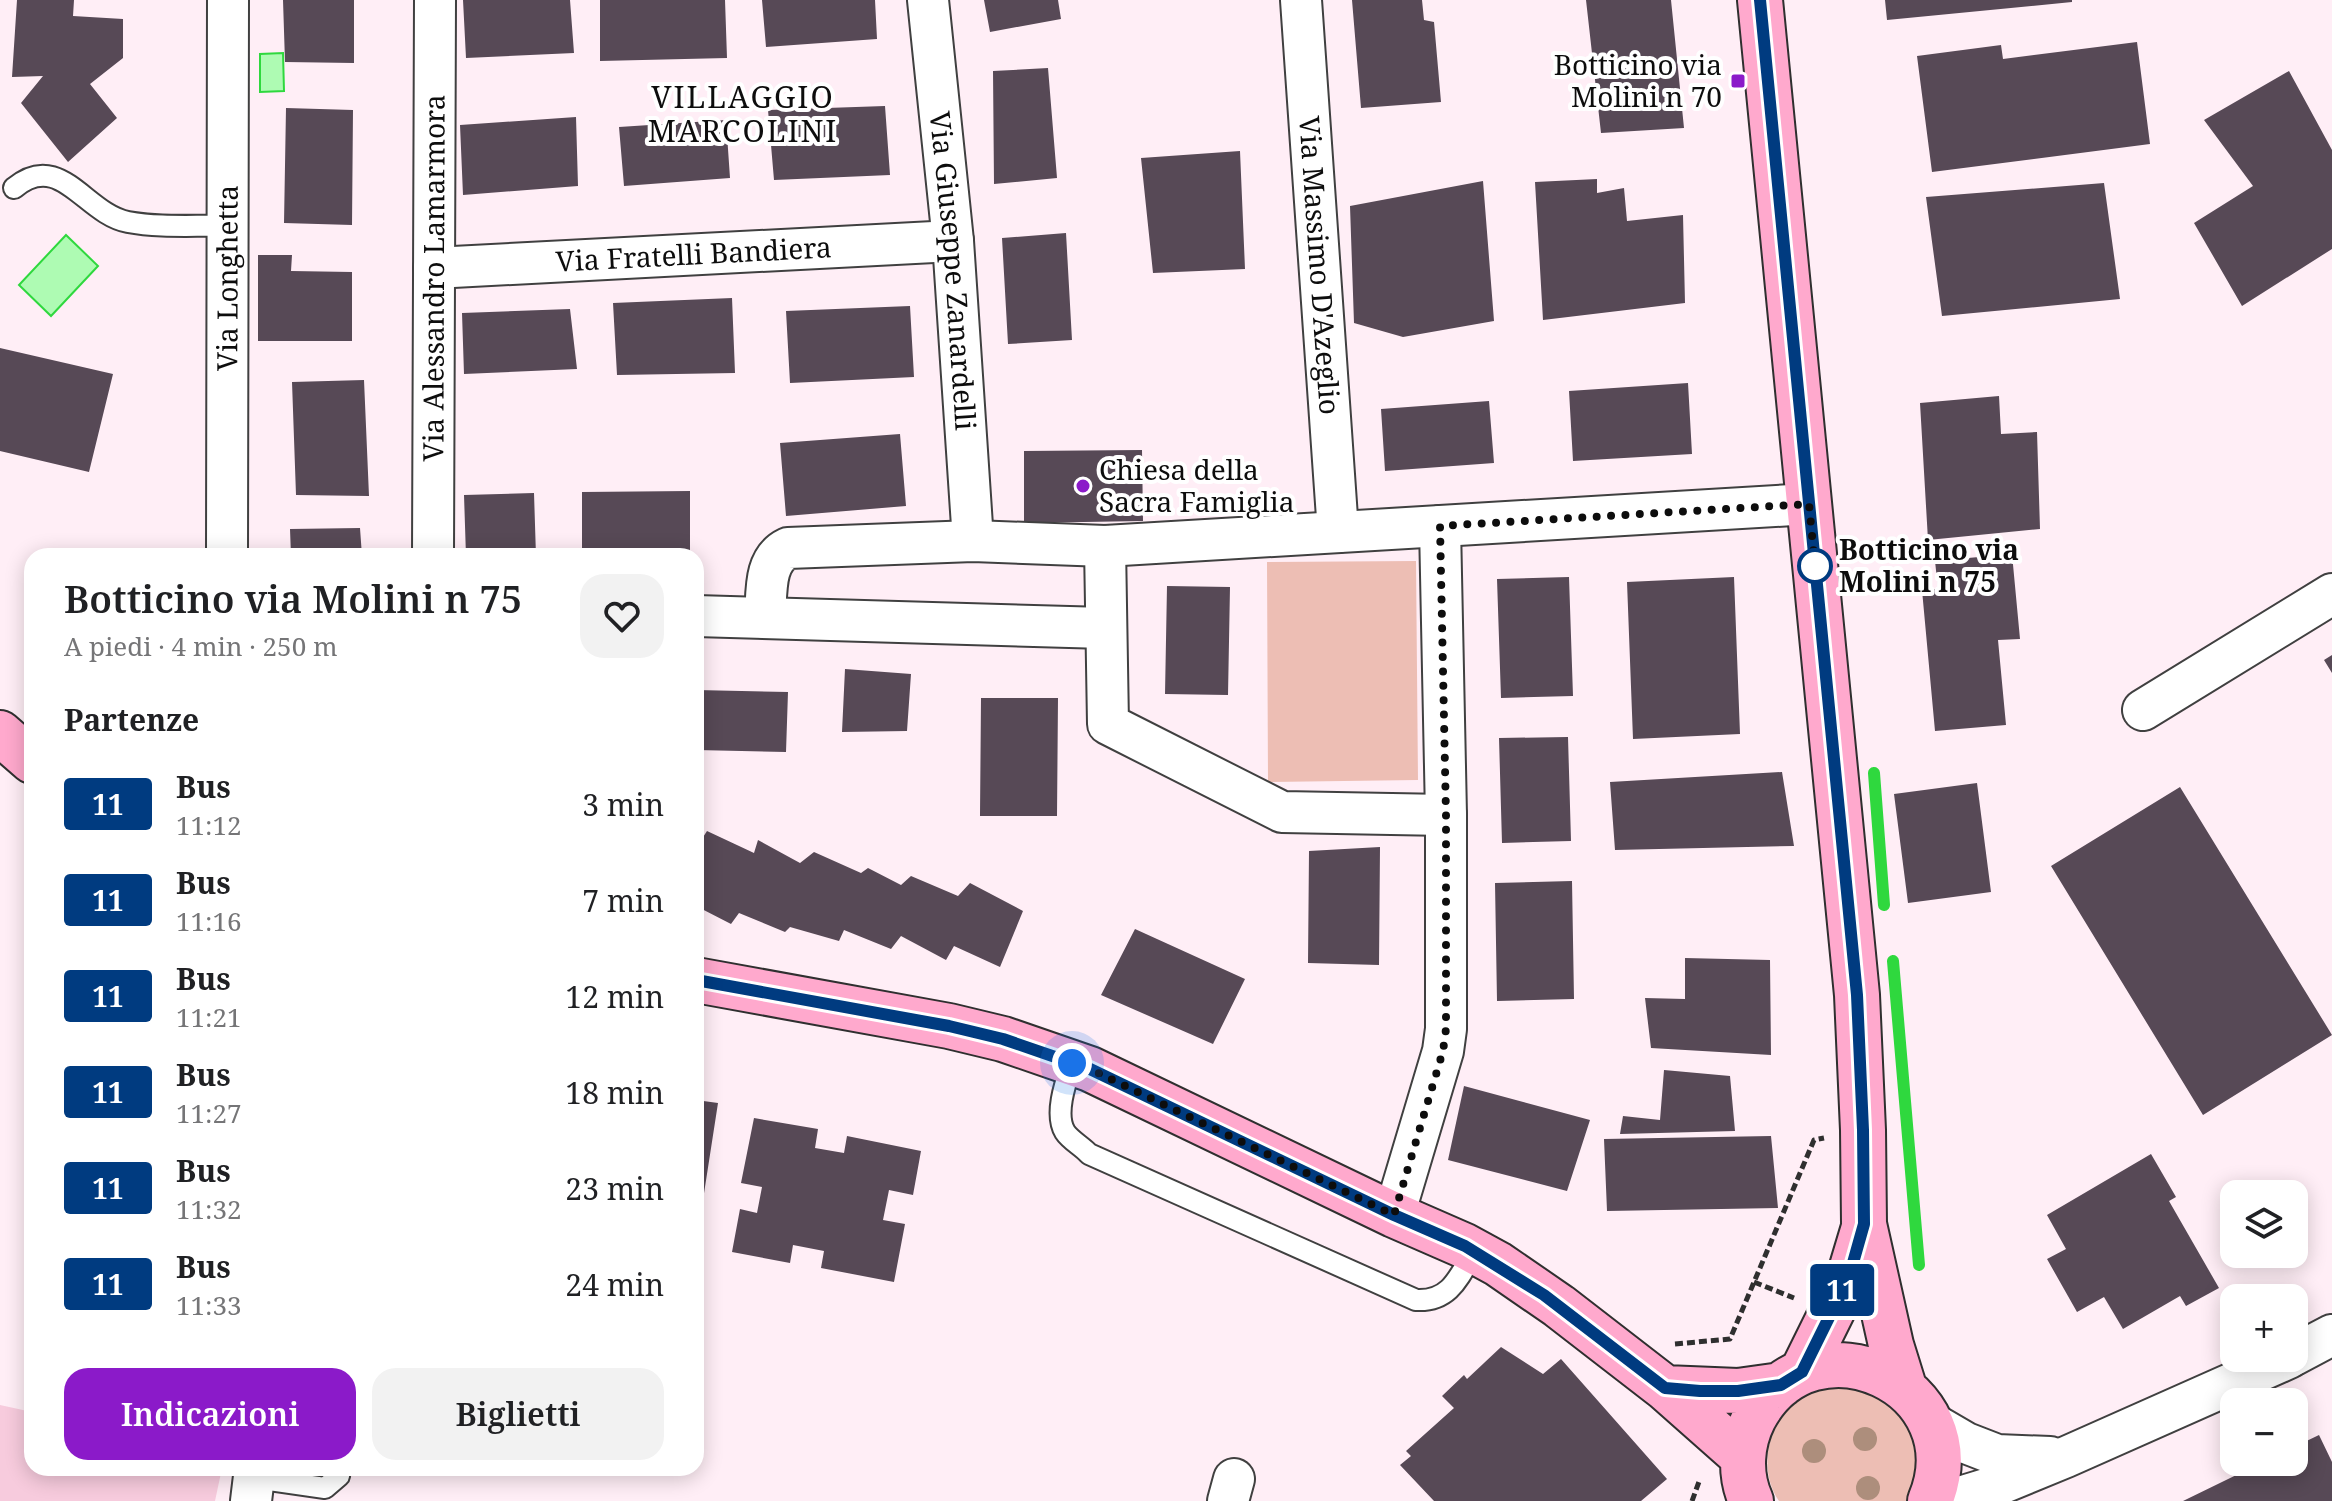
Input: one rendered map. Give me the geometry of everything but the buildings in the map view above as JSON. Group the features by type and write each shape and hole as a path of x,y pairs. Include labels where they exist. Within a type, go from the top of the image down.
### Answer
{"street":[{"name":"Via Longhetta","path":"227,548 228,0"},
{"name":"Via Alessandro Lamarmora","path":"433,548 435,0"},
{"name":"Via Giuseppe Zanardelli","path":"928,0 953,241 973,541"},
{"name":"Via Massimo D'Azeglio","path":"1301,0 1338,532"},
{"path":"1760,0 1857,995 1864,1224 1891,1345 1904,1387"},
{"name":"Via Fratelli Bandiera","path":"434,268 953,241"},
{"path":"765,618 771,562 778,553 788,548 973,541 1105,546 1809,504"},
{"path":"1394,1215 1443,1051 1446,1029 1446,815 1440,526"},
{"path":"1105,546 1108,724 1282,812 1446,815"},
{"path":"2143,710 2332,594"},
{"path":"704,616 1105,628"},
{"path":"0,722 24,730"},
{"path":"0,733 24,754"},
{"path":"704,981 949,1026 1003,1039 1090,1069 1474,1251 1559,1306 1665,1388 1742,1481"},
{"path":"1742,1481 1748,1430 1761,1405 1792,1378 1849,1277 1864,1224"},
{"path":"2308,1348 2332,1335"},
{"path":"1665,1388 1738,1391 1792,1378 1823,1366 1844,1364 1886,1375 1904,1387 1919,1403 1930,1422 1939,1465 1930,1501"},
{"path":"1947,1501 1993,1487 2066,1457 2257,1372"},
{"path":"1930,1422 1966,1443 1997,1455 2066,1457"}],"lane":[{"path":"14,188 37,175 52,176 68,184 99,211 126,221 228,226"},
{"path":"1072,1063 1061,1108 1065,1132 1089,1154 1416,1300 1429,1301 1442,1296 1455,1283 1474,1251"},
{"path":"253,1482 325,1488 339,1476"}],"path":[{"path":"1663,1344 1730,1339 1814,1140 1863,1130"},
{"path":"1754,1282 1798,1300"}],"shaded area":[{"path":"283,53 284,91 260,92 260,54"},
{"path":"66,235 98,266 51,316 19,285"},
{"path":"1416,561 1418,780 1268,782 1267,562"},
{"path":"1861,1385 1899,1406 1919,1445 1915,1488 1908,1501 1779,1501 1771,1486 1768,1452 1779,1420 1802,1395 1818,1388"},
{"path":"0,1405 24,1410 24,1476 220,1476 215,1501 0,1501"}],"waterway":[{"path":"1874,773 1884,905"},
{"path":"1893,961 1919,1265"}],"bus line":[{"name":"11","path":"704,981 949,1026 1030,1047 1090,1069 1498,1264 1559,1306 1665,1388 1738,1391 1781,1385 1802,1372 1849,1277 1864,1224 1863,1130 1857,995 1760,0"}],"place":[{"name":"Botticino via Molini n 70","path":"1738,81"},
{"name":"Chiesa della Sacra Famiglia","path":"1083,486"},
{"name":"Botticino via Molini n 75","path":"1815,566"}],"district":[{"name":"VILLAGGIO MARCOLINI","path":"743,115"}],"route":[{"path":"1072,1063 1394,1215 1443,1051 1446,1029 1446,815 1440,526 1809,504 1815,566"}]}
